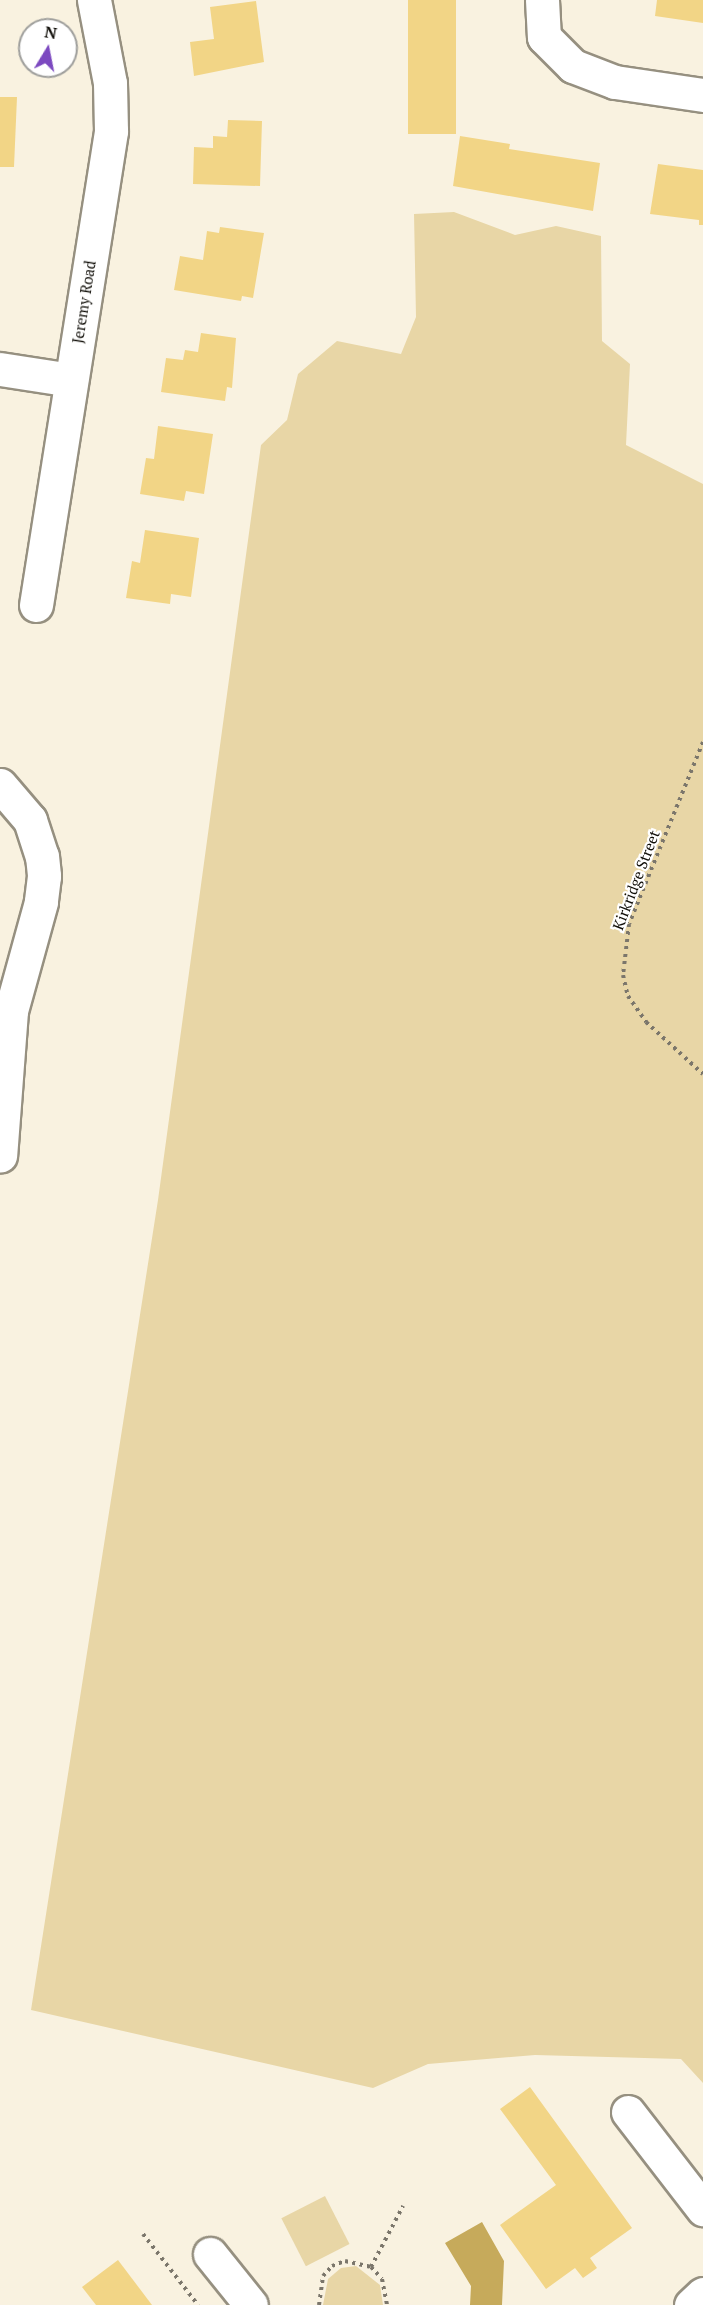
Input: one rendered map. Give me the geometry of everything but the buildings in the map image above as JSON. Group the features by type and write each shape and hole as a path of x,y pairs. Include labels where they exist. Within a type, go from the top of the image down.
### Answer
{"street":[{"name":"Jeremy Road","path":"36,605 111,130 110,83 94,0"},
{"path":"542,0 544,37 573,66 615,82 703,95"},
{"path":"0,369 71,380"},
{"path":"0,785 30,820 42,856 44,876 41,902 11,1011 0,1156"},
{"path":"628,2112 703,2209"},
{"path":"210,2254 251,2305"},
{"path":"691,2305 703,2294"}],"path":[{"name":"Kirkridge Street","path":"703,742 629,924 623,975 628,996 646,1022 703,1074"},
{"path":"371,2267 403,2206"},
{"path":"143,2234 198,2305"},
{"path":"319,2305 323,2277 332,2266 345,2261 371,2267 382,2279 387,2305"}],"shaded area":[{"path":"454,212 515,235 556,226 601,236 602,341 630,364 626,445 703,484 703,2083 681,2059 535,2055 428,2064 373,2088 31,2010 158,1200 261,445 287,420 298,374 337,341 401,354 416,317 414,214"},
{"path":"325,2196 350,2244 306,2266 281,2218"},
{"path":"482,2222 504,2261 502,2305 470,2305 471,2286 445,2243"},
{"path":"356,2266 380,2285 383,2305 323,2305 328,2279 341,2268"}]}
